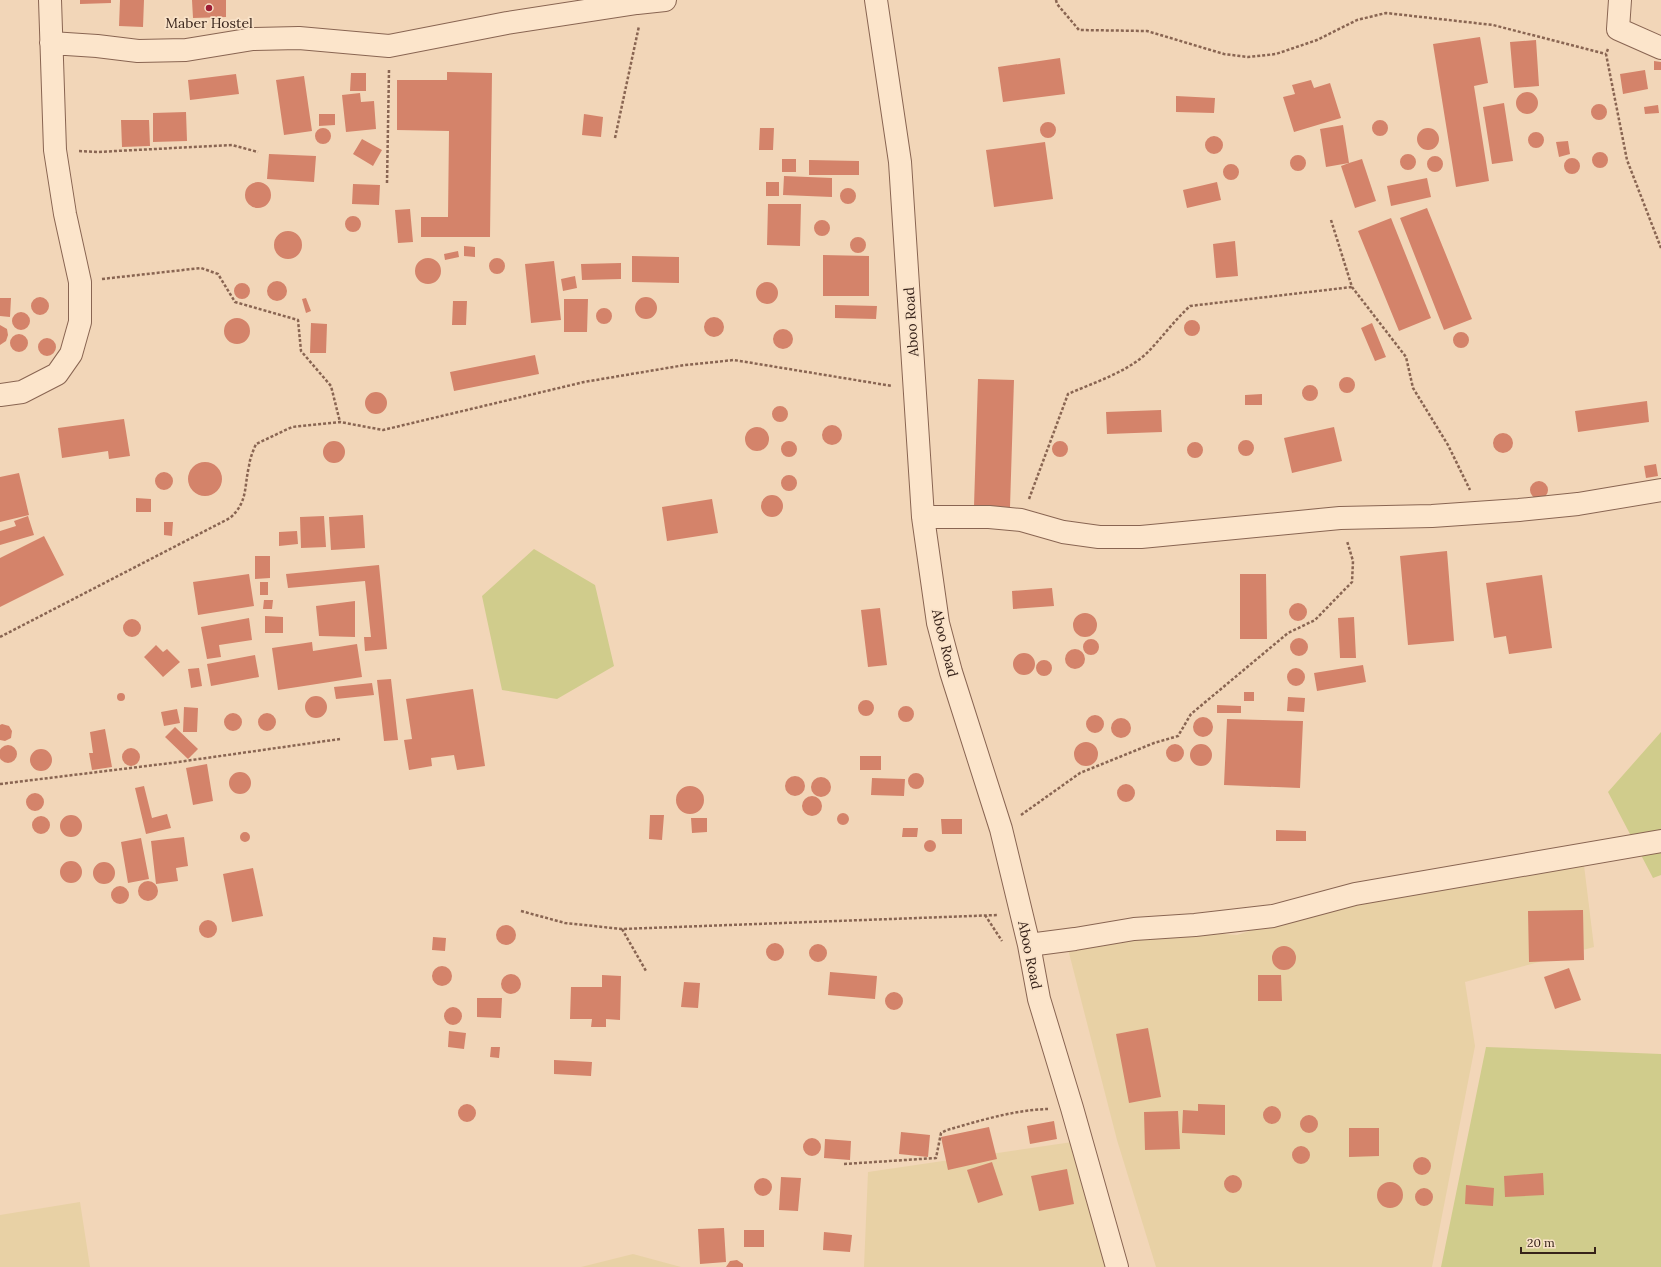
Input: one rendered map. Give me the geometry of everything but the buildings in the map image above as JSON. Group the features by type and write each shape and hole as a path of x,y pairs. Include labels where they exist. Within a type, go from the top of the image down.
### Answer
{"street":[{"path":"0,395 22,392 57,374 71,354 80,322 80,282 65,214 55,150 50,0"},
{"path":"51,43 97,46 138,52 186,50 253,39 300,38 389,46 507,23 636,3 665,0"},
{"name":"Aboo Road","path":"876,0 900,162 916,390 923,517 938,623 951,672 1001,829 1029,945 1039,998 1117,1267"},
{"path":"1620,0 1618,29 1661,48"},
{"path":"923,517 989,517 1022,520 1063,532 1098,537 1141,537 1340,518 1432,516 1480,513 1578,504 1661,490"},
{"path":"1029,945 1134,929 1195,926 1273,916 1355,894 1661,840"}],"path":[{"path":"1056,0 1057,4 1079,30 1147,31 1224,54 1248,57 1276,54 1317,40 1357,20 1386,13 1493,25 1606,54"},
{"path":"615,138 641,18 636,3"},
{"path":"1618,29 1606,54 1627,160 1661,248"},
{"path":"387,182 389,46"},
{"path":"55,150 97,152 232,145 258,152"},
{"path":"1331,220 1352,287 1406,357 1413,388 1448,445 1480,513"},
{"path":"80,282 201,268 218,274 236,302 298,320 301,351 331,386 340,422"},
{"path":"1022,520 1068,394 1130,365 1148,352 1178,317 1190,306 1352,287"},
{"path":"0,638 230,518 238,511 246,492 248,466 256,444 292,427 340,422 383,430 584,382 685,365 734,360 916,390"},
{"path":"1001,829 1080,773 1178,736 1191,714 1288,633 1315,620 1352,582 1353,561 1340,518"},
{"path":"0,784 170,763 340,739"},
{"path":"521,911 565,923 622,929 985,914 1022,916"},
{"path":"622,929 646,971"},
{"path":"844,1164 936,1158 941,1133 946,1130 993,1117 1021,1112 1072,1108"}],"shaded area":[{"path":"534,549 595,585 614,666 557,699 502,690 482,596"},
{"path":"1661,732 1661,875 1653,878 1608,792"},
{"path":"1583,857 1594,947 1465,982 1475,1046 1432,1267 1156,1267 1117,1140 1068,949 1148,928 1237,935 1358,896"},
{"path":"1486,1047 1661,1054 1661,1267 1441,1267"},
{"path":"1079,1141 1114,1267 864,1267 868,1172"},
{"path":"80,1202 90,1267 0,1267 0,1215"},
{"path":"633,1254 681,1267 581,1267"}],"place":[{"name":"Maber Hostel","path":"209,8"}]}
